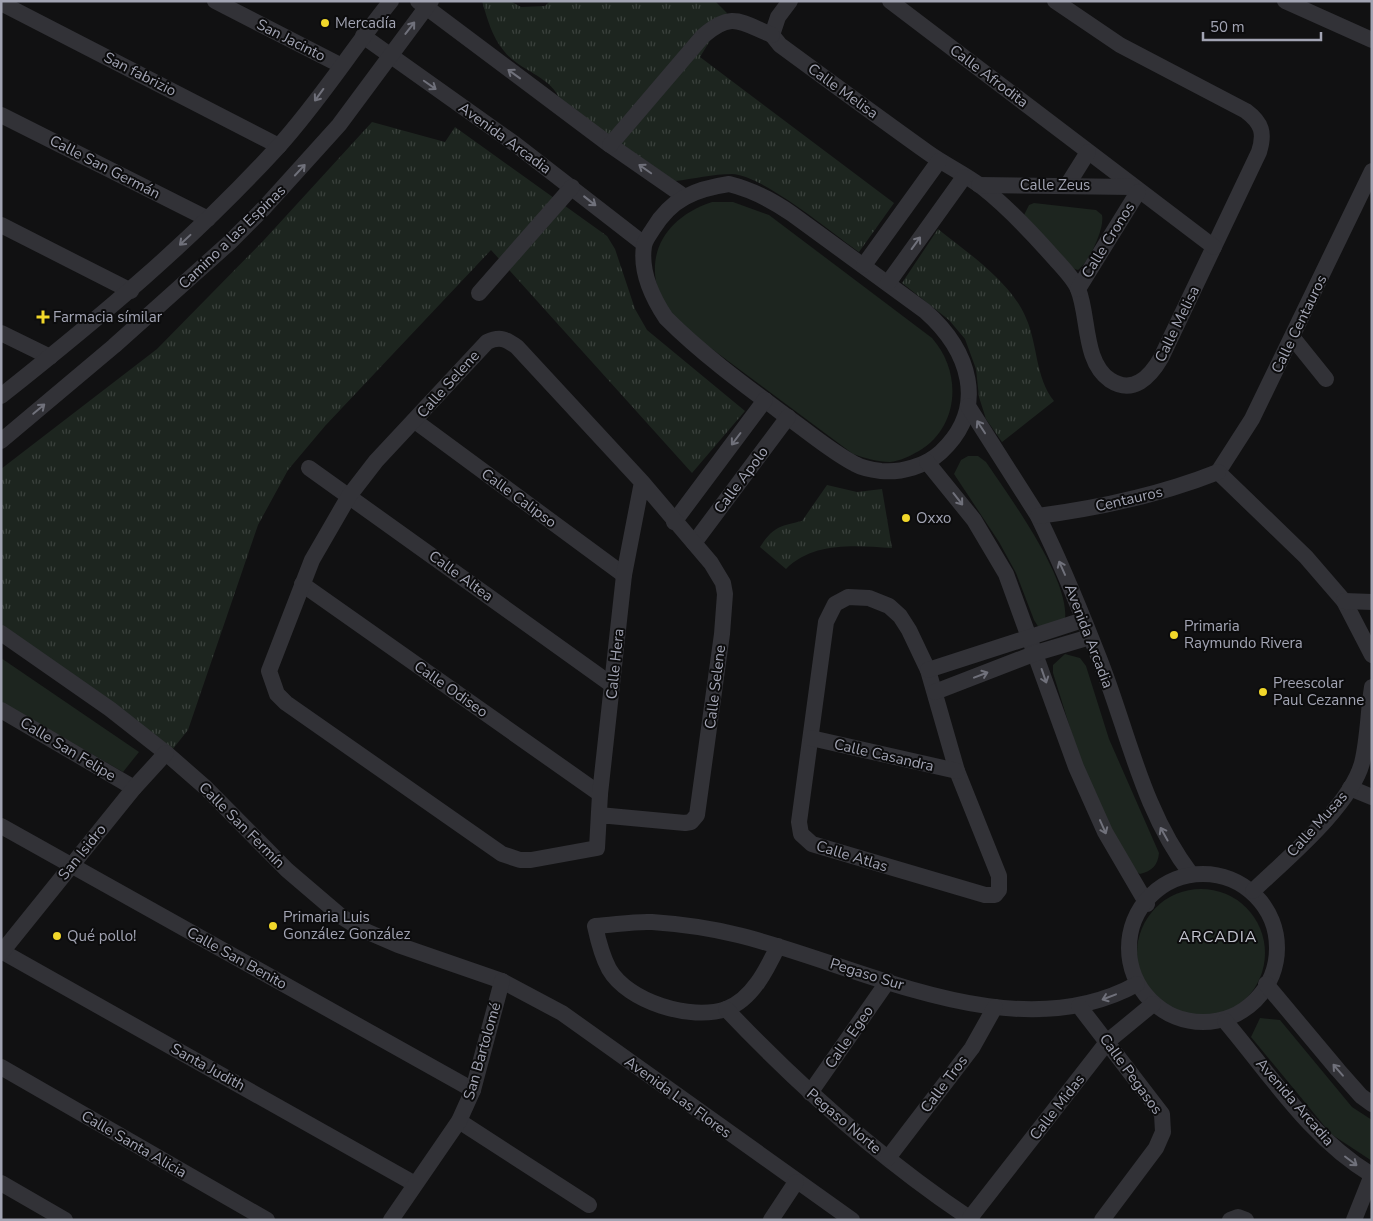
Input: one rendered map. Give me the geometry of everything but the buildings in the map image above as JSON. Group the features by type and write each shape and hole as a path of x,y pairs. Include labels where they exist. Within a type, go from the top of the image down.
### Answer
{"street":[{"name":"San Jacinto","path":"215,1 340,66"},
{"name":"Camino a las Espinas","path":"1,396 131,291 208,219 279,146 362,36 391,1"},
{"path":"772,36 776,22 790,1"},
{"name":"Calle Afrodita","path":"890,1 1135,189 1214,247"},
{"name":"Calle Melisa","path":"610,145 703,36 718,23 729,20 740,22 772,36 780,45 939,161 997,198 1034,235 1078,288 1093,355 1100,369 1116,383 1122,386 1133,386 1152,373 1161,358 1259,152 1263,135 1261,125 1246,111 1120,45 1055,1"},
{"path":"1285,1 1372,40"},
{"name":"San fabrizio","path":"1,4 279,146"},
{"name":"Camino a las Espinas","path":"1,441 114,346 229,244 264,208 339,125 425,4"},
{"path":"425,4 610,145 685,197"},
{"name":"Avenida Arcadia","path":"362,36 515,144 644,244"},
{"name":"Calle San Germán","path":"1,114 208,219"},
{"path":"1068,184 1088,152"},
{"path":"864,265 939,161"},
{"name":"Calle Centauros","path":"1218,472 1252,419 1293,338 1372,171"},
{"path":"888,282 964,177"},
{"path":"729,184 749,189 771,199 888,282 940,325 953,341 968,380 968,406 961,428 951,443 927,462 899,471 880,471 858,465 839,455 765,400 666,318 654,302 648,284 643,266 644,244 668,209 685,197 703,188 729,184"},
{"name":"Calle Zeus","path":"979,185 1068,184 1135,189"},
{"path":"479,293 572,187"},
{"name":"Calle Cronos","path":"1078,288 1135,189"},
{"path":"1,225 131,291"},
{"path":"1,333 50,357"},
{"name":"Calle Selene","path":"597,848 531,860 510,858 491,847 286,703 277,694 269,671 302,584 324,534 349,496 376,461 487,342 497,337 506,339 517,347 642,482 719,573 725,594 722,634 697,815 691,822 685,823 600,815"},
{"path":"1293,338 1326,379"},
{"name":"Calle Apolo","path":"674,522 765,400"},
{"name":"Avenida Arcadia","path":"968,406 1038,516 1099,658 1134,764 1160,826 1174,852 1191,874"},
{"name":"Calle Apolo","path":"694,543 788,417"},
{"name":"Calle Calipso","path":"415,421 624,575"},
{"path":"927,462 958,499 1006,574 1076,766 1098,818 1121,864 1147,904"},
{"name":"Calle Altea","path":"309,468 612,685"},
{"path":"1218,472 1306,557 1344,600 1372,655"},
{"name":"Centauros","path":"1038,516 1105,505 1188,484 1218,472"},
{"name":"Calle Hera","path":"597,848 600,794 624,575 642,482"},
{"name":"Calle Odiseo","path":"302,584 600,794"},
{"name":"Calle Atlas","path":"848,597 869,598 889,606 900,616 928,670 957,771 999,876 1000,890 995,895 984,894 812,844 805,840 801,834 799,822 821,647 826,622 835,604 848,597"},
{"path":"1344,600 1372,602"},
{"path":"928,670 1083,620"},
{"name":"Calle San Fermín","path":"1,633 110,709 166,753 206,788 286,870 342,917 361,929 398,945 502,981"},
{"path":"935,692 1036,653 1090,638"},
{"name":"Calle Musas","path":"1253,891 1314,832 1367,766 1372,687"},
{"name":"Calle San Felipe","path":"1,710 134,788"},
{"name":"Calle Casandra","path":"810,738 957,771"},
{"name":"San Isidro","path":"2,952 134,788 166,753"},
{"path":"1350,788 1372,797"},
{"name":"Calle San Benito","path":"1,826 473,1090"},
{"path":"1191,874 1212,875 1232,880 1253,891 1266,907 1274,924 1276,938 1273,968 1266,984 1254,1000 1239,1014 1225,1021 1207,1023 1192,1022 1172,1015 1153,1004 1137,984 1131,967 1130,952 1133,931 1147,904 1172,880 1191,874"},
{"name":"Pegaso Sur","path":"726,1009 703,1012 679,1011 659,1006 638,996 622,984 610,970 595,926 651,922 698,927 778,946 952,999 995,1007 1018,1009 1079,1006 1118,994 1137,984"},
{"path":"726,1009 746,996 757,984 778,946"},
{"name":"Santa Judith","path":"2,952 415,1184"},
{"name":"San Bartolomé","path":"391,1220 459,1121 473,1090 502,981"},
{"name":"Avenida Las Flores","path":"502,981 562,1013 796,1182 852,1220"},
{"name":"Calle Egeo","path":"810,1093 888,981"},
{"path":"1266,984 1338,1070 1361,1096 1372,1104"},
{"name":"Calle Midas","path":"971,1219 1108,1041 1153,1004"},
{"name":"Calle Pegasos","path":"1079,1006 1108,1041 1162,1114 1164,1124 1161,1138 1156,1148 1102,1220"},
{"name":"Calle Tros","path":"888,1158 972,1048 995,1007"},
{"name":"Pegaso Norte","path":"726,1009 810,1093 888,1158 971,1219"},
{"name":"Avenida Arcadia","path":"1225,1021 1317,1131 1354,1164 1372,1174"},
{"name":"Calle Santa Alicia","path":"1,1067 267,1220"},
{"path":"459,1121 589,1205"},
{"path":"1354,1220 1372,1174"},
{"path":"771,1220 796,1182"},
{"path":"1,1183 65,1220"},
{"path":"1230,1220 1238,1217 1246,1220"}],"green space":[{"path":"482,1 510,1 521,7 545,6 550,1 715,1 727,13 700,57 894,203 859,252 779,194 745,177 725,174 675,181 561,102 550,86 511,58 500,46 493,34"},
{"path":"372,122 445,142 455,127 607,236 615,249 635,309 647,330 745,411 692,473 491,250 325,426 288,470 258,525 188,730 172,750 1,629 1,469 157,349 264,240"},
{"path":"712,202 733,202 769,215 932,338 942,352 952,382 952,398 949,413 943,428 933,440 916,453 890,462 876,461 853,454 673,320 662,301 656,283 655,266 658,249 665,235 677,221 693,210"},
{"path":"1034,203 1096,210 1102,215 1099,236 1087,260 1078,270 1071,268 1024,215 1029,205"},
{"path":"938,229 988,269 1010,292 1019,305 1030,328 1043,382 1054,401 1002,442 986,419 979,397 976,369 965,339 949,320 902,283"},
{"path":"968,456 978,456 986,462 1036,538 1058,582 1064,602 1065,619 1039,628 1034,620 1016,573 999,542 954,474 961,460"},
{"path":"827,485 857,492 882,489 892,548 836,547 809,554 797,560 786,569 760,547 773,531 788,524 802,521"},
{"path":"1065,654 1080,658 1086,666 1109,739 1159,853 1156,864 1144,873 1140,874 1125,864 1080,760 1053,673 1053,665"},
{"path":"1,658 139,752 123,772 1,702"},
{"path":"1201,889 1225,894 1246,908 1260,929 1265,953 1260,977 1246,998 1225,1012 1201,1017 1177,1012 1156,998 1142,977 1137,953 1142,929 1156,908 1177,894"},
{"path":"1260,1018 1280,1020 1352,1107 1372,1120 1372,1161 1331,1134 1251,1037"}],"place":[{"name":"Mercadía","path":"325,23"},
{"name":"Farmacia símilar","path":"43,317"},
{"name":"Oxxo","path":"906,518"},
{"name":"Primaria Raymundo Rivera","path":"1174,635"},
{"name":"Preescolar Paul Cezanne","path":"1263,692"},
{"name":"Primaria Luis González González","path":"273,926"},
{"name":"Qué pollo!","path":"57,936"}],"district":[{"name":"ARCADIA","path":"1218,936"}]}
